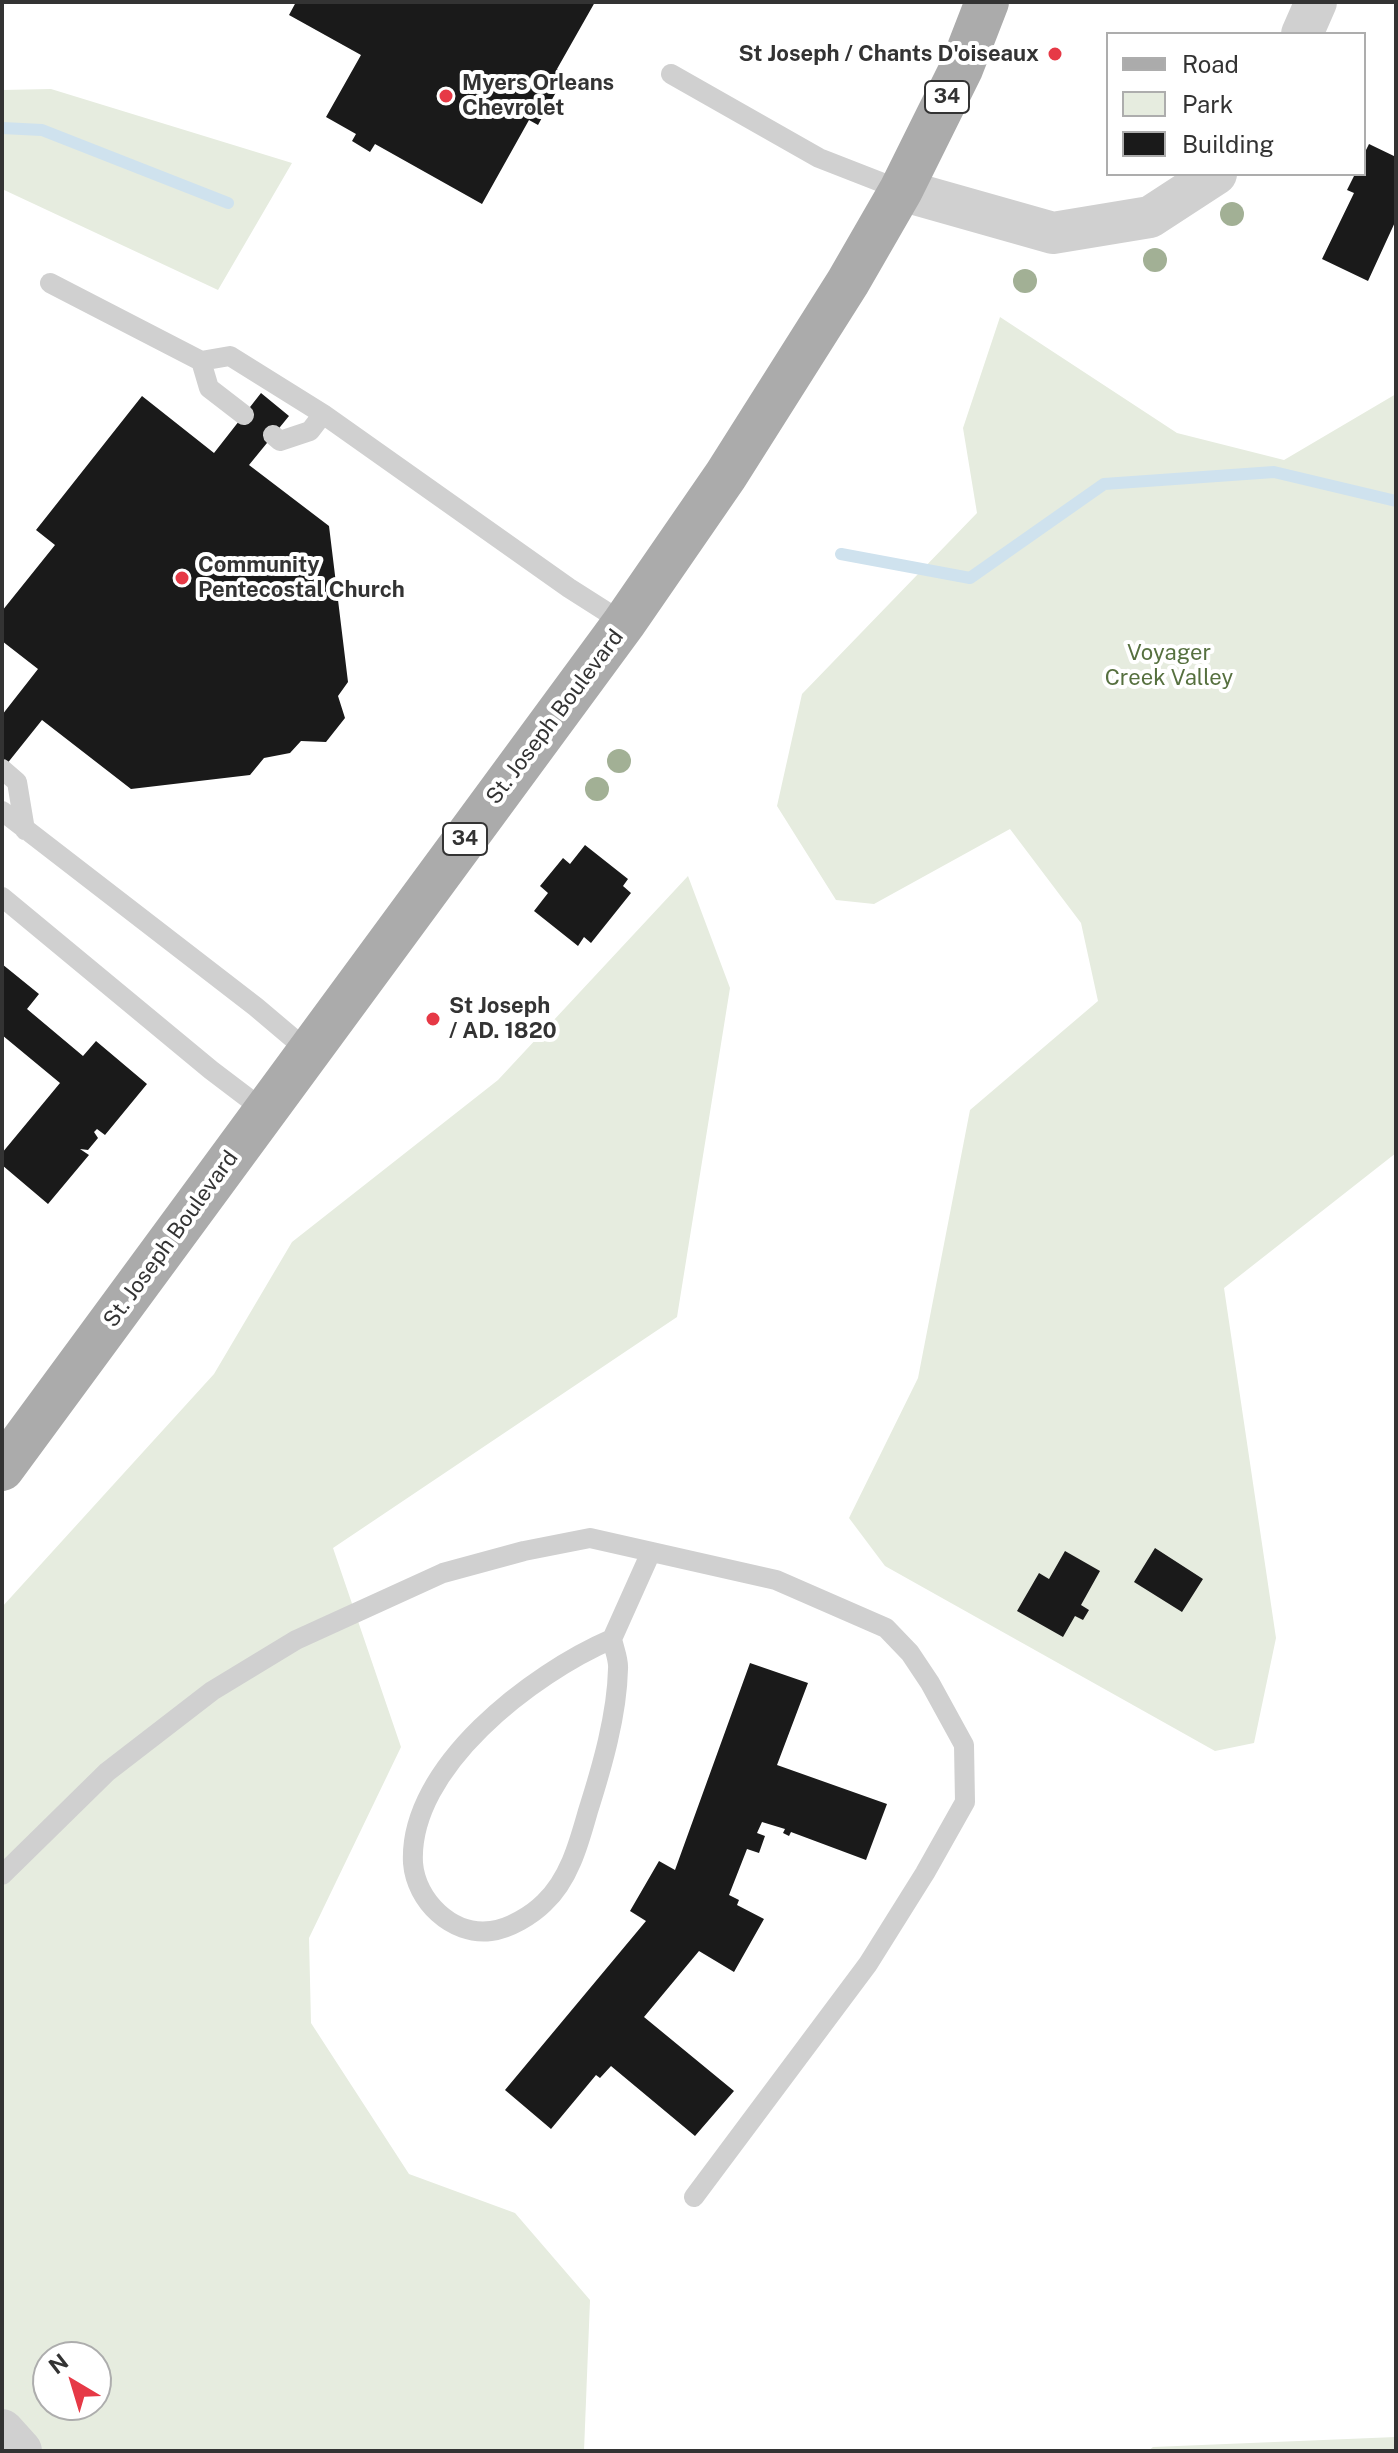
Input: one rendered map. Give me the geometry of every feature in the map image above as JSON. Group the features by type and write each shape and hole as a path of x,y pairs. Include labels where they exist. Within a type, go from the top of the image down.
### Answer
{"main road":[{"name":"St. Joseph Boulevard","path":"2,1469 624,623 726,475 848,282 901,190 961,69 987,2"}],"street":[{"path":"1303,32 1316,2"},
{"path":"901,190 1053,233 1150,217 1213,176"},
{"path":"2,2431 20,2451"}],"lane":[{"path":"671,74 819,158 901,190"},
{"path":"50,283 201,361 230,356 323,414 569,588 624,623"},
{"path":"201,361 209,388 244,415"},
{"path":"273,435 280,441 310,431 323,414"},
{"path":"2,769 17,782 25,830"},
{"path":"2,811 256,1007 308,1051"},
{"path":"2,897 265,1111"},
{"path":"2,1875 107,1772 212,1691 296,1640 443,1573 524,1551 590,1538 776,1580 886,1628 910,1653 964,1745 965,1802 868,1964 694,2197"},
{"path":"612,1639 555,1670 511,1703 473,1736 443,1769 426,1801 416,1833 413,1865 423,1896 439,1915 467,1930 492,1931 518,1922 544,1903 563,1878 580,1841 607,1744 619,1667 612,1639 651,1552"}],"green space":[{"path":"51,89 292,163 218,290 2,189 2,90"},
{"name":"Voyager Creek Valley","path":"1000,317 1177,433 1284,460 1396,394 1396,1153 1224,1288 1276,1638 1254,1743 1215,1751 885,1566 849,1518 918,1378 970,1110 1098,1001 1081,923 1010,829 874,904 836,900 777,806 802,694 977,513 963,428"},
{"path":"688,876 730,988 677,1317 333,1548 401,1747 309,1938 311,2023 409,2174 515,2213 590,2300 584,2451 2,2451 2,1607 214,1374 292,1242 498,1080"},
{"path":"1396,2437 1396,2451 1148,2451 1153,2447"}],"building":[{"name":"Myers Orleans Chevrolet","path":"296,2 595,2 557,69 566,74 538,125 529,120 482,204 375,144 370,152 352,141 356,134 326,117 361,55 289,15"},
{"path":"1369,144 1396,157 1396,220 1368,281 1322,259 1354,193 1347,190 1354,176 1366,176 1366,150"},
{"name":"Community Pentecostal Church","path":"261,393 289,416 249,465 329,526 348,682 338,696 345,718 326,742 301,741 290,753 264,758 250,775 131,789 42,720 2,770 2,715 38,669 2,641 2,611 55,545 36,530 142,396 214,453"},
{"path":"585,845 628,879 623,886 631,893 591,943 584,937 578,946 534,911 548,893 540,886 563,858 570,864"},
{"path":"2,964 39,994 27,1009 83,1056 96,1041 147,1084 105,1135 97,1129 94,1132 98,1138 88,1150 80,1149 89,1155 48,1204 2,1165 2,1153 60,1083 2,1035"},
{"path":"1155,1548 1203,1579 1182,1612 1134,1582"},
{"path":"1065,1551 1100,1571 1081,1605 1089,1610 1083,1620 1075,1616 1063,1637 1017,1611 1039,1573 1049,1579"},
{"path":"750,1663 808,1683 777,1765 887,1804 866,1860 791,1832 789,1836 783,1833 785,1829 762,1822 757,1833 765,1836 759,1853 747,1849 729,1895 739,1900 737,1905 764,1919 734,1972 699,1951 644,2017 734,2091 695,2136 611,2066 600,2078 596,2075 551,2129 505,2090 646,1921 630,1911 659,1861 675,1870"}],"waterway":[{"path":"2,128 42,130 228,203"},
{"path":"841,554 970,578 1104,484 1274,472 1396,501"}],"place":[{"name":"St Joseph / Chants D'oiseaux","path":"1055,54"},
{"name":"Myers Orleans Chevrolet","path":"446,96"},
{"name":"Community Pentecostal Church","path":"182,578"},
{"name":"St Joseph / AD. 1820","path":"433,1019"}]}
